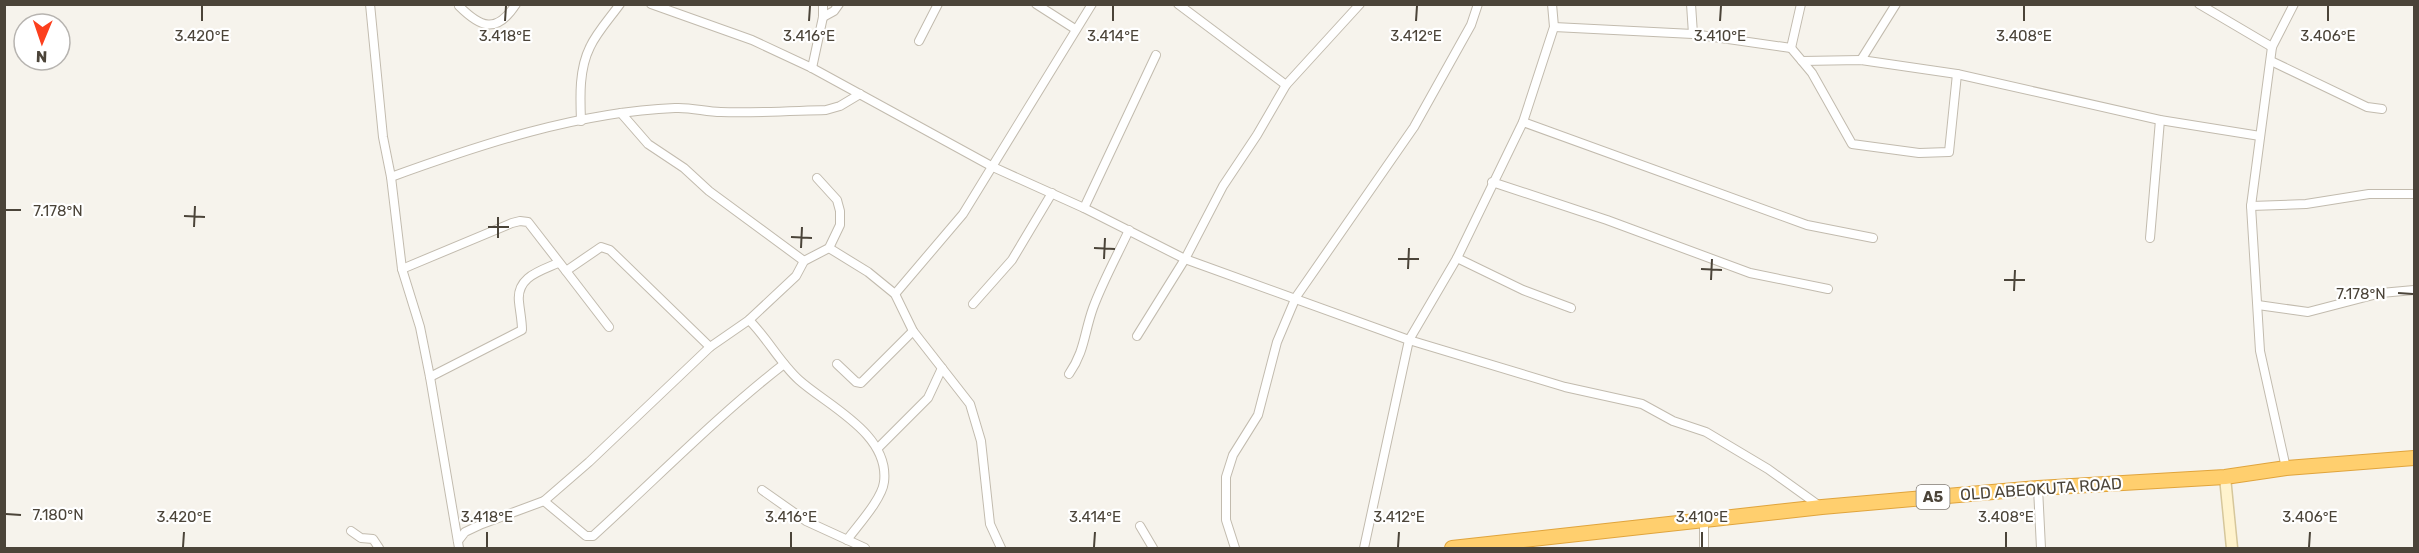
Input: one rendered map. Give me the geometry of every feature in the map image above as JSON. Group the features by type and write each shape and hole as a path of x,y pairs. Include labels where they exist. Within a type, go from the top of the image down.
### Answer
{"highway":[{"name":"OLD ABEOKUTA ROAD","path":"1452,549 1523,545 1704,520 1822,507 2038,488 2225,477 2286,468 2415,458"}],"street":[{"path":"370,4 383,137 391,177 402,269 420,327 458,545"},
{"path":"459,6 473,20 482,25 494,24 510,13 516,4"},
{"path":"581,121 580,91 584,63 590,45 620,4"},
{"path":"651,4 752,40 812,68 993,167 1084,208 1185,259 1296,297 1409,340 1564,387 1642,404 1673,421 1706,432 1768,469 1822,507"},
{"path":"812,68 824,17 823,4"},
{"path":"824,17 834,11 839,4"},
{"path":"919,41 938,4"},
{"path":"1036,4 1075,29"},
{"path":"895,294 963,214 1092,4"},
{"path":"1178,4 1286,85"},
{"path":"1137,336 1185,259 1223,186 1257,135 1286,85 1360,4"},
{"path":"1236,549 1226,520 1226,477 1233,455 1258,415 1277,342 1296,297 1414,127 1471,25 1478,4"},
{"path":"1364,549 1409,340 1457,258 1523,122 1554,27 1552,4"},
{"path":"1691,4 1693,34"},
{"path":"1791,48 1801,4"},
{"path":"1861,60 1896,4"},
{"path":"2199,4 2272,47"},
{"path":"2286,468 2260,351 2251,206 2272,47 2294,4"},
{"path":"1554,27 1693,34 1791,48 1812,73 1852,144 1919,153 1949,153 1957,74"},
{"path":"1084,208 1156,55"},
{"path":"1802,61 1861,60 1957,74 2160,120 2260,136"},
{"path":"2271,61 2367,107 2382,109"},
{"path":"391,177 459,152 621,113 676,107 719,112 826,110 840,106 860,94"},
{"path":"621,113 648,144 684,168 709,191 804,261"},
{"path":"2150,238 2160,120"},
{"path":"1523,122 1807,225 1873,238"},
{"path":"458,545 465,532 544,501 589,462 710,347 749,320 796,276 804,261 829,248 840,225 840,211 837,200 817,178"},
{"path":"1492,182 1607,220 1750,273 1828,289"},
{"path":"973,304 1012,260 1052,193"},
{"path":"2251,206 2306,204 2369,194 2415,194"},
{"path":"402,269 520,221 528,222 609,327"},
{"path":"1069,374 1086,341 1088,322 1095,302 1129,230"},
{"path":"566,272 601,247 610,250 710,347"},
{"path":"829,248 868,272 895,294 913,331 970,404 981,441 990,524 1001,549"},
{"path":"1457,258 1523,290 1571,308"},
{"path":"430,377 522,330 518,299 524,282 528,276 558,263"},
{"path":"2258,305 2308,312 2381,294 2415,290"},
{"path":"749,320 766,336 784,364 800,381 848,416 878,448 884,483 876,500 847,540"},
{"path":"837,364 856,382 861,383 913,331"},
{"path":"544,501 586,536 593,536 704,430 784,364"},
{"path":"878,448 928,398 942,368"},
{"path":"2225,477 2232,549"},
{"path":"2038,488 2041,549"},
{"path":"762,490 806,521 865,549"},
{"path":"1704,520 1704,549"},
{"path":"1140,526 1153,549"},
{"path":"351,531 361,538 373,539 379,549"}]}
